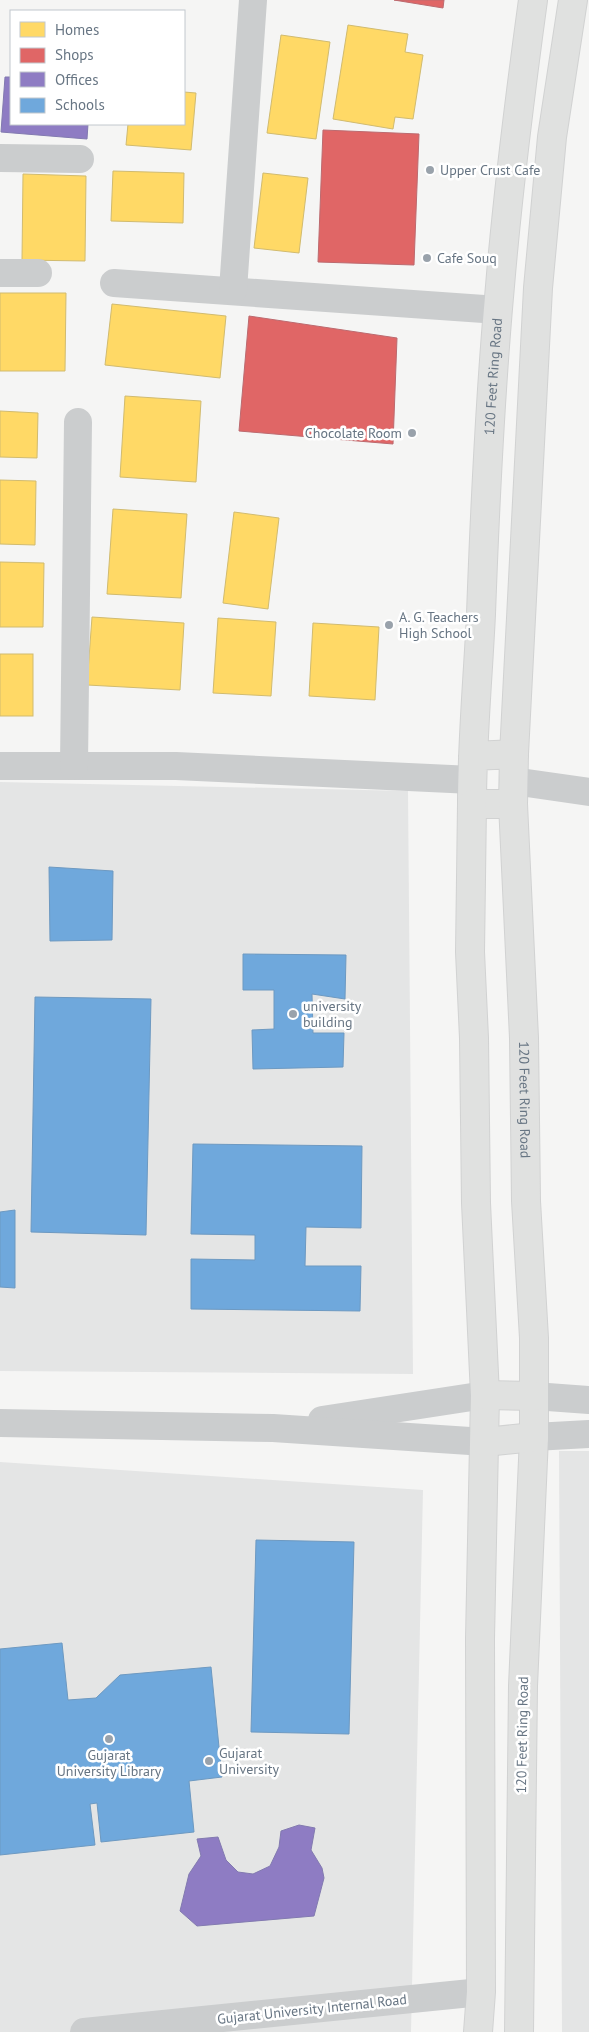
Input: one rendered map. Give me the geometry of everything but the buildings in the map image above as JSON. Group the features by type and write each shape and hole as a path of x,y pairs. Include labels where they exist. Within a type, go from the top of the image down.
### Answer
{"main road":[{"name":"120 Feet Ring Road","path":"485,1442 486,1395 476,1203 474,1038 470,952 472,780 486,476 498,310 515,134 532,0"},
{"path":"472,780 514,754 538,288 552,137 573,0"},
{"name":"120 Feet Ring Road","path":"514,754 513,793 524,1038 526,1201 534,1338 534,1437 523,1686 519,2032"},
{"path":"472,780 513,793"},
{"path":"486,1395 534,1396"},
{"path":"478,2032 481,1992 480,1639 485,1442 534,1437"}],"street":[{"path":"234,290 253,0"},
{"path":"0,158 80,159"},
{"path":"0,272 38,273"},
{"path":"114,282 498,310"},
{"path":"74,766 78,422"},
{"path":"0,766 176,766 472,780"},
{"path":"513,793 589,792"},
{"path":"273,1428 486,1395"},
{"path":"534,1396 589,1400"},
{"path":"0,1423 273,1428 485,1442"},
{"path":"534,1437 589,1434"},
{"name":"Gujarat University Internal Road","path":"84,2032 481,1992"}],"shaded area":[{"path":"0,782 408,791 413,1374 0,1371"},
{"path":"559,1451 589,1451 589,2032 562,2032"},
{"name":"Gujarat University","path":"0,1462 423,1490 411,2032 0,2032"}],"place":[{"name":"Upper Crust Cafe","path":"430,170"},
{"name":"Cafe Souq","path":"427,258"},
{"name":"Chocolate Room","path":"412,433"},
{"name":"A. G. Teachers High School","path":"389,625"},
{"name":"university building","path":"293,1014"},
{"name":"Gujarat University Library","path":"109,1739"},
{"name":"Gujarat University","path":"209,1761"}]}
